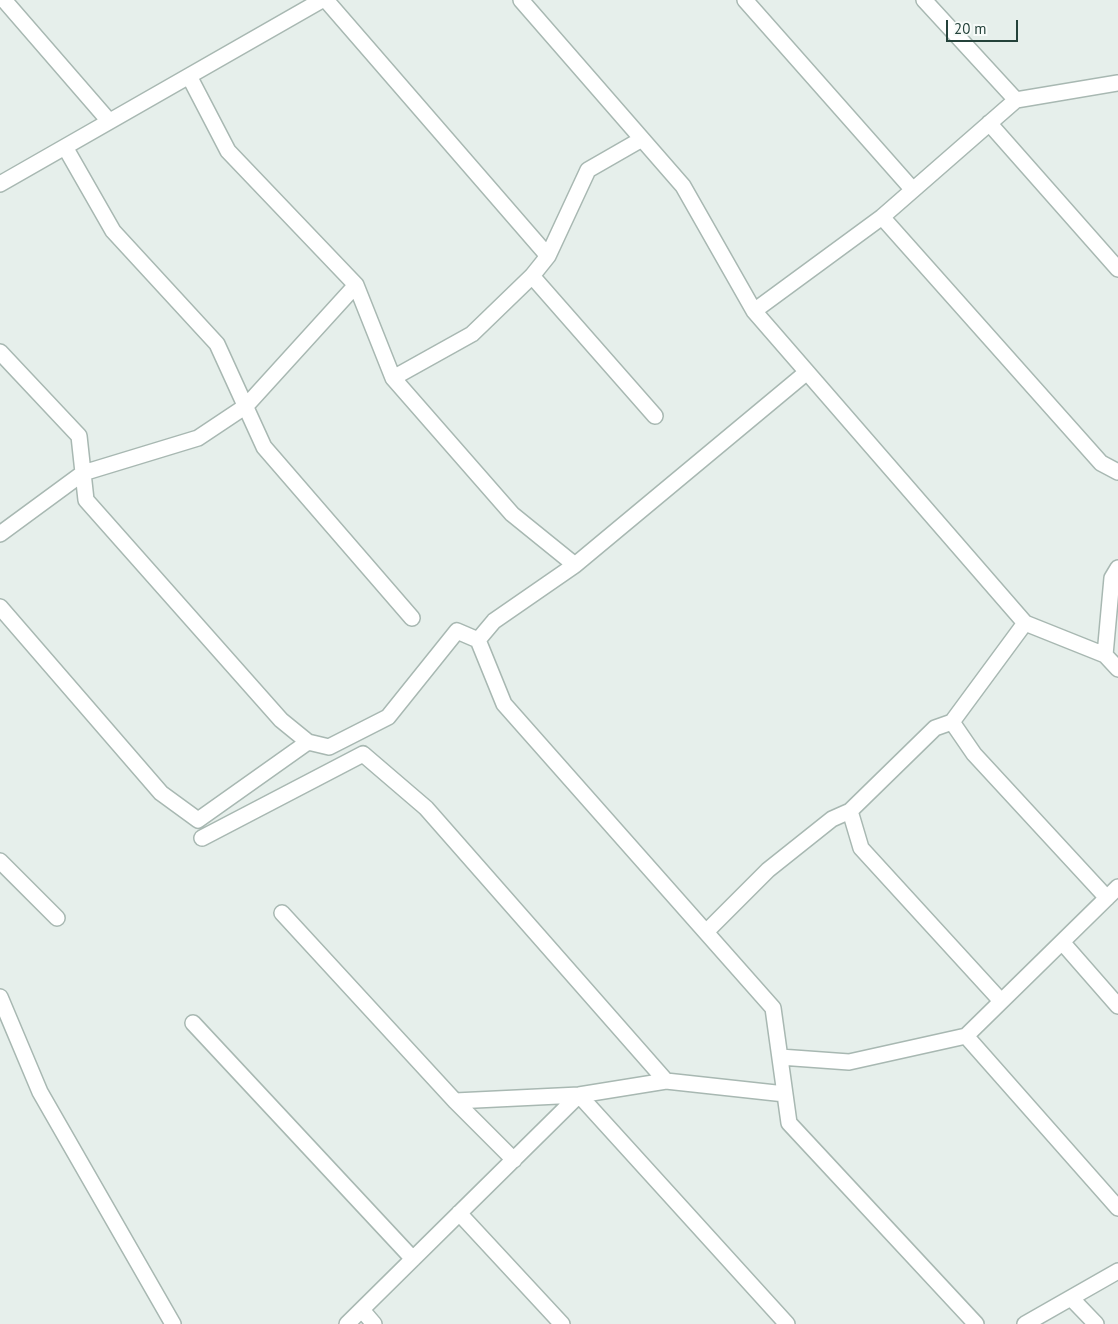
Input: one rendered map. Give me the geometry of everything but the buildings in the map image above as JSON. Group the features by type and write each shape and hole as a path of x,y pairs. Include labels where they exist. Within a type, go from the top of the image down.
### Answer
{"street":[{"path":"4,0 109,121"},
{"path":"0,184 322,0"},
{"path":"326,0 548,256"},
{"path":"521,0 683,186 754,312 1026,623 1105,655 1118,668"},
{"path":"745,0 913,190"},
{"path":"924,0 1016,100"},
{"path":"189,76 228,151 356,284 393,378 512,514 576,565"},
{"path":"754,312 882,217 1016,100 1118,83"},
{"path":"989,123 1118,269"},
{"path":"393,378 472,334 532,276 548,256 588,170 642,139"},
{"path":"65,147 113,231 217,344 264,447 412,618"},
{"path":"882,217 1101,463 1118,472"},
{"path":"532,276 655,416"},
{"path":"0,534 83,473 198,438 246,406 356,284"},
{"path":"0,352 79,436 86,500 281,720 308,742 329,747 388,716 457,631 478,640 504,704 773,1008 789,1123 976,1324"},
{"path":"478,640 494,621 576,565 807,372"},
{"path":"1105,655 1112,578 1118,568"},
{"path":"0,607 161,793 198,820 308,742"},
{"path":"706,932 768,870 832,819 850,811 935,728 952,722 1026,623"},
{"path":"952,722 974,754 1107,898"},
{"path":"202,838 362,754 426,808 666,1081"},
{"path":"850,811 861,848 1001,1001"},
{"path":"0,861 57,918"},
{"path":"780,1057 849,1062 966,1036 1118,887"},
{"path":"282,913 456,1101 514,1160"},
{"path":"1062,942 1118,1006"},
{"path":"0,997 40,1092 173,1324"},
{"path":"193,1022 413,1259"},
{"path":"966,1036 1118,1208"},
{"path":"456,1101 579,1095 666,1081 785,1094"},
{"path":"347,1324 579,1095"},
{"path":"579,1095 786,1324"},
{"path":"460,1213 562,1324"},
{"path":"1025,1324 1118,1271"},
{"path":"1071,1298 1096,1324"},
{"path":"362,1310 374,1324"}]}
